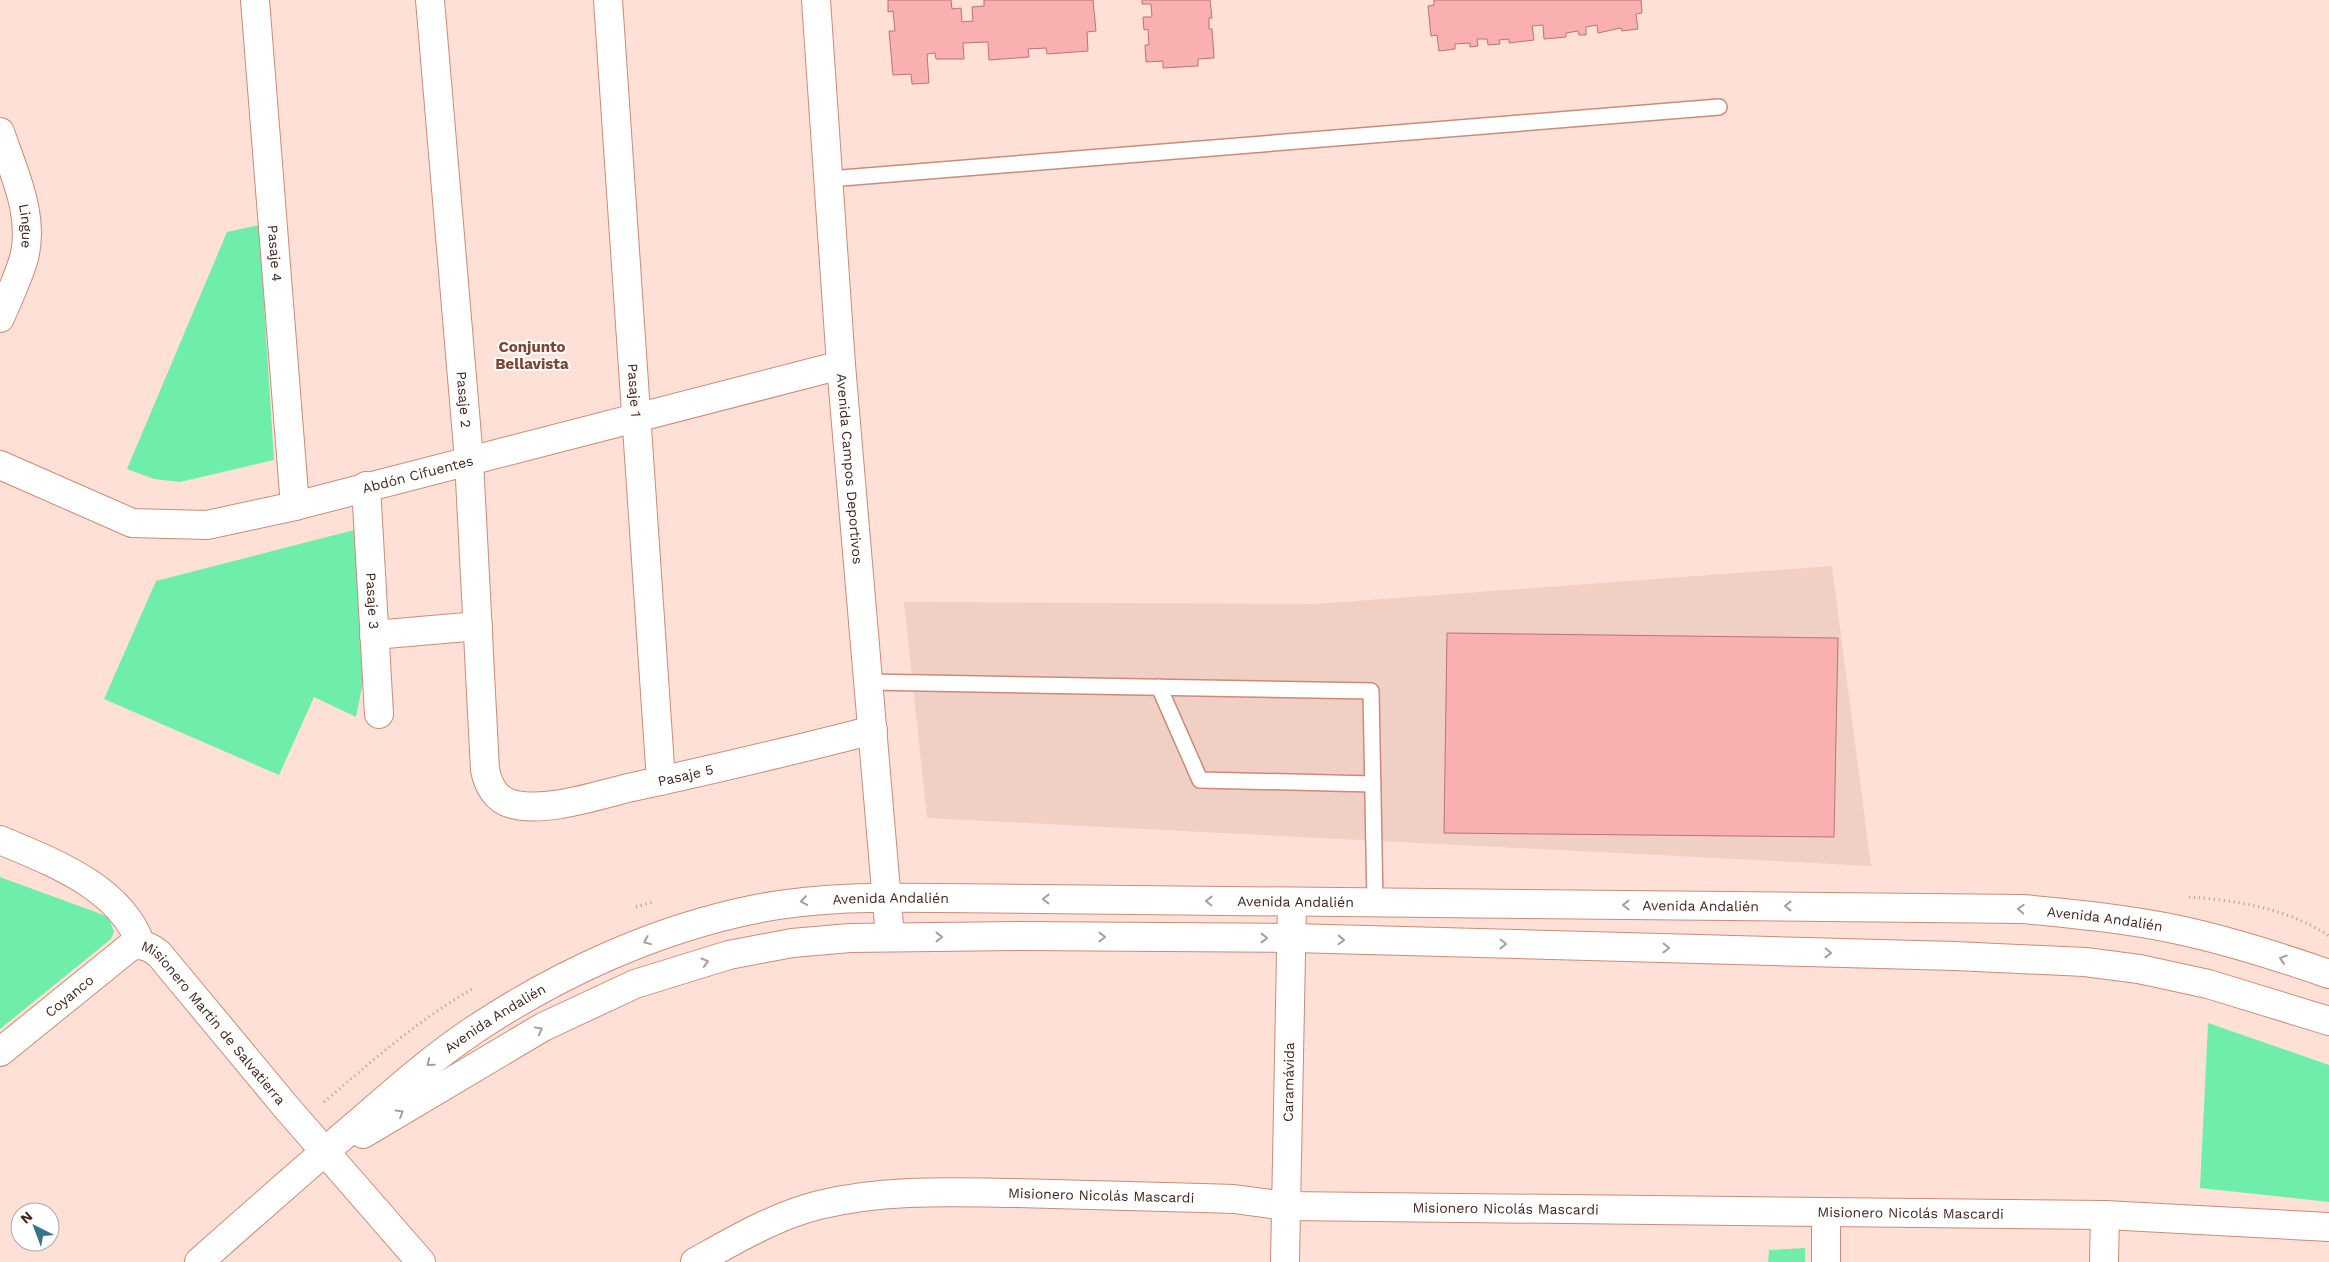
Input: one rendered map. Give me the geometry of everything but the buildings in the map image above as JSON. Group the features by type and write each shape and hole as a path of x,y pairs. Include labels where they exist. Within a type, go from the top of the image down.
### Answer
{"street":[{"name":"Pasaje 4","path":"255,0 295,506"},
{"name":"Pasaje 2","path":"430,0 469,460 485,770 487,780 498,797"},
{"name":"Pasaje 1","path":"608,0 661,781"},
{"name":"Avenida Campos Deportivos","path":"816,0 842,365 890,937"},
{"name":"Lingue","path":"0,132 26,212 27,235 24,256 0,318"},
{"name":"Abdón Cifuentes","path":"0,465 132,523 207,525 295,506 366,486 842,365"},
{"name":"Pasaje 3","path":"366,486 379,714"},
{"path":"374,635 478,626"},
{"name":"Pasaje 5","path":"498,797 510,804 544,806 661,781 873,730"},
{"name":"Misionero Martin de Salvatierra","path":"0,840 91,884 124,913 136,931 141,945 151,947 159,954 421,1262"},
{"name":"Avenida Andalién","path":"199,1262 406,1081 474,1030 525,999 586,968 661,936 756,909 811,900 888,897 2023,909 2120,920 2178,930 2244,946 2329,974"},
{"name":"Caramávida","path":"1285,1262 1292,902"},
{"name":"Avenida Andalién","path":"325,1151 388,1121 543,1027 635,984 729,955 809,941 890,937 1292,938 1964,956 2085,962 2139,969 2208,984 2329,1021"},
{"name":"Coyanco","path":"0,1052 122,952 130,946 141,945"},
{"name":"Misionero Nicolás Mascardi","path":"695,1262 753,1231 818,1205 888,1194 942,1192 1234,1199 1286,1206 1826,1214 2105,1215 2329,1227"},
{"path":"1826,1214 1826,1262"},
{"path":"2104,1262 2105,1215"}],"lane":[{"path":"829,179 1719,107"},
{"path":"869,682 1371,690 1375,903"},
{"path":"1159,687 1200,780 1373,784"}],"shaded area":[{"path":"1832,566 1871,866 927,818 904,602 1315,604"}],"green space":[{"path":"259,225 274,460 180,482 154,479 127,469 227,232"},
{"path":"354,530 364,677 356,717 314,697 279,775 104,699 156,581"},
{"path":"0,877 101,914 109,918 114,932 111,939 0,1029"},
{"path":"2208,1023 2329,1065 2329,1202 2200,1188"},
{"path":"1805,1248 1805,1262 1768,1262 1769,1250"}],"district":[{"name":"Conjunto Bellavista","path":"532,356"}]}
